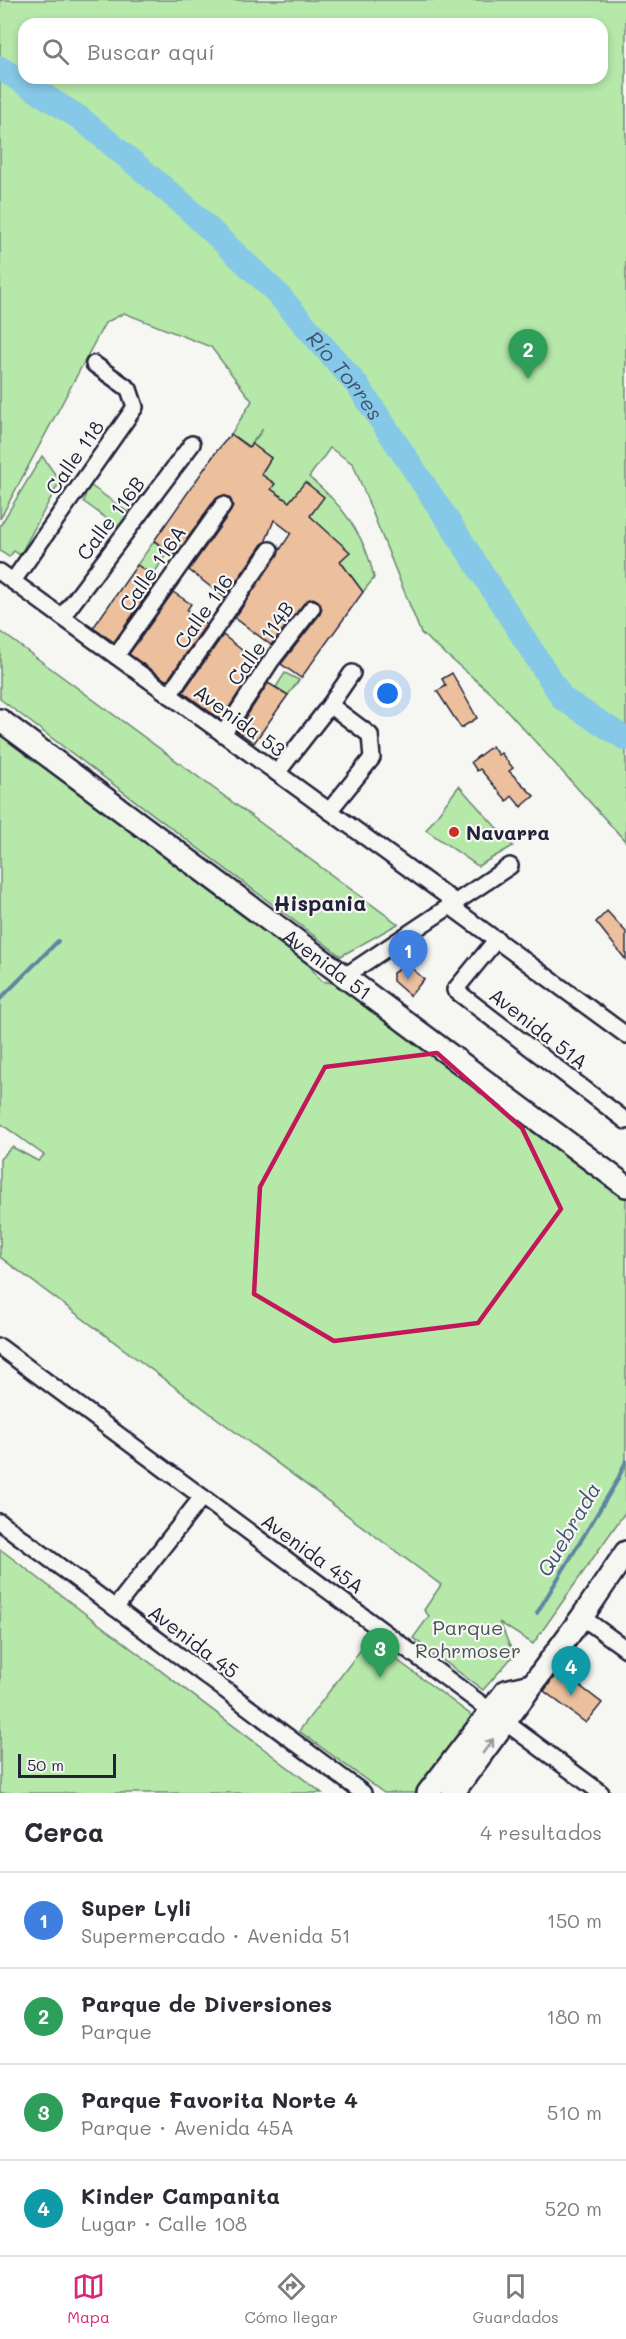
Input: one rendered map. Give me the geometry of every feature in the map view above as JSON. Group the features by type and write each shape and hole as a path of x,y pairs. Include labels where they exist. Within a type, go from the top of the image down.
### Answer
{"main road":[{"name":"Avenida 51","path":"0,720 626,1186"},
{"path":"429,1793 499,1716 531,1685 582,1617 626,1552"},
{"path":"453,1793 499,1716"}],"street":[{"name":"Calle 118","path":"13,581 135,407 129,389 94,364"},
{"name":"Calle 116B","path":"62,617 192,444"},
{"name":"Calle 116A","path":"116,656 224,505"},
{"name":"Calle 116","path":"169,694 270,550"},
{"name":"Avenida 53","path":"0,572 329,811 626,1035"},
{"name":"Calle 114B","path":"223,734 271,661 312,608"},
{"path":"277,773 330,705 352,672"},
{"path":"329,811 372,758 370,735 330,705"},
{"path":"345,976 510,866"},
{"name":"Avenida 51A","path":"496,939 455,990 626,1121"},
{"name":"Avenida 45A","path":"0,1347 601,1793"},
{"path":"115,1608 202,1497"},
{"name":"Avenida 45","path":"0,1522 363,1793"},
{"path":"582,1617 626,1649"}],"highlighted area":[{"path":"437,1053 522,1128 561,1209 478,1323 334,1341 254,1294 260,1187 325,1067"}],"green space":[{"path":"0,0 626,0 626,842 492,694 421,633 353,464 330,448 309,477 332,498 359,535 374,578 363,592 340,561 349,552 310,516 271,489 274,484 261,474 271,458 252,444 263,429 248,447 231,434 252,401 211,347 124,313 105,323 0,519"},
{"path":"42,456 60,481 20,555 14,551 9,557 0,551 0,526"},
{"path":"87,483 129,513 122,526 117,526 84,502"},
{"path":"154,541 168,552 153,575 137,565"},
{"path":"0,631 398,924 341,956 0,699"},
{"path":"285,673 299,680 288,695 276,687"},
{"name":"Parque Rohrmoser","path":"0,733 306,961 321,981 339,984 626,1193 626,1511 533,1644 499,1622 515,1654 483,1690 413,1638 429,1616 424,1610 441,1585 0,1257 0,1159 12,1147 38,1161 44,1155 0,1123"},
{"path":"459,786 513,846 478,866 426,830"},
{"path":"0,1549 322,1793 0,1793"},
{"path":"369,1639 475,1718 419,1793 384,1793 299,1731"}],"building":[{"path":"231,434 249,447 252,444 271,458 261,474 275,484 271,489 289,502 305,482 324,497 310,516 350,552 340,561 363,592 301,678 281,664 320,614 322,609 318,601 313,598 305,602 271,645 235,618 291,533 274,520 267,541 262,544 225,598 189,570 231,511 233,505 229,497 223,495 215,499 176,555 154,541"},
{"path":"137,565 158,579 114,642 93,628"},
{"path":"173,592 191,604 187,610 206,625 167,681 129,654"},
{"path":"223,635 258,663 221,720 183,692"},
{"path":"452,673 477,718 461,728 437,691 446,686 442,679"},
{"path":"268,683 288,695 254,743 237,731"},
{"path":"492,746 498,755 501,753 513,768 509,771 534,796 521,807 512,796 507,801 480,769 477,771 471,762"},
{"path":"607,911 626,932 626,960 596,922"},
{"path":"407,964 424,979 410,996 393,981 393,973"},
{"path":"559,1670 602,1703 586,1723 544,1691"}],"waterway":[{"name":"Río Torres","path":"0,68 18,79"},
{"name":"Río Torres","path":"26,84 80,118 183,204 276,292 358,386 563,699 626,739"},
{"path":"0,999 58,941"},
{"name":"Quebrada","path":"537,1613 617,1481 626,1461"}],"place":[{"name":"Parque de Diversiones","path":"528,379"},
{"name":"Navarra","path":"454,832"},
{"name":"Super Lyli","path":"408,980"},
{"name":"Parque Favorita Norte 4","path":"380,1678"},
{"name":"Kinder Campanita","path":"571,1696"}],"district":[{"name":"Hispania","path":"320,902"}]}
